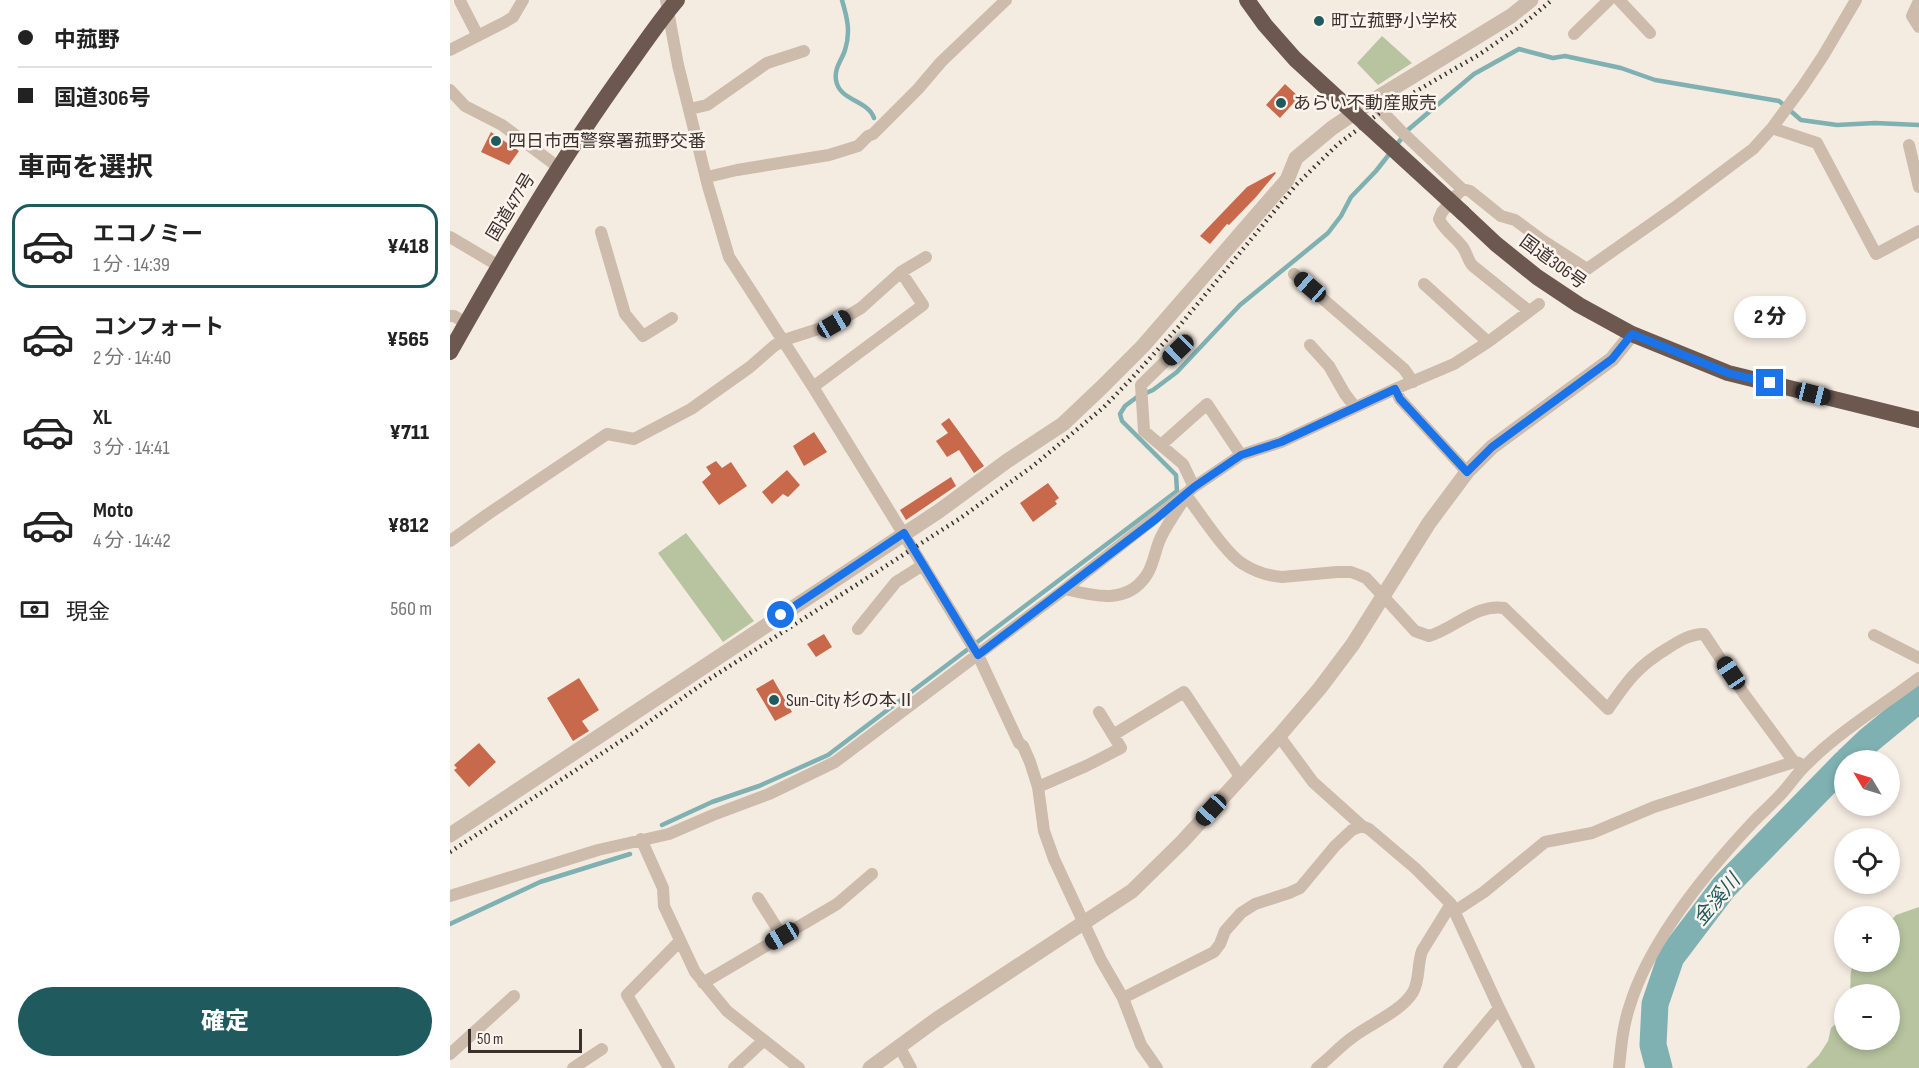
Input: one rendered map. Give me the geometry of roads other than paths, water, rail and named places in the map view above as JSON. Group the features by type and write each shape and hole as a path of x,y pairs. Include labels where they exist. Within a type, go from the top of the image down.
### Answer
{"highway":[{"name":"国道306号","path":"1247,0 1265,26 1295,59 1462,213 1537,277 1579,305 1632,334 1728,373 1919,420"},
{"name":"国道477号","path":"450,352 498,266 558,167 670,3"}],"street":[{"path":"460,0 478,36"},
{"path":"450,50 513,17 523,0"},
{"path":"707,177 829,155 858,146 873,134 918,89 941,62 1006,0"},
{"path":"450,836 939,511 1007,461 1063,424 1143,346 1287,180 1296,159 1332,128 1511,16 1531,0"},
{"path":"1574,34 1609,0"},
{"path":"1620,0 1650,33"},
{"path":"1372,101 1462,189 1470,191 1501,216 1515,220 1587,269 1674,208 1753,148 1793,100 1823,56 1856,0"},
{"path":"1919,1 1912,16 1919,27"},
{"path":"670,3 678,65 729,256 784,340 978,654 1019,743 1023,746 1038,787 1044,831 1054,859 1101,960 1123,998 1141,1045 1157,1068"},
{"path":"690,109 707,105 767,63 804,51"},
{"path":"450,90 465,106 502,125 558,167"},
{"path":"1772,128 1817,143 1876,254 1919,231"},
{"path":"1909,145 1919,187"},
{"path":"450,896 553,863 641,839 669,834 769,794 835,762 1065,589 1190,491 1241,455 1281,442 1454,364 1488,342 1534,308 1473,266 1463,247 1443,227 1439,219 1442,212 1462,189"},
{"path":"601,232 625,314 643,336 672,318"},
{"path":"450,237 498,266"},
{"path":"450,541 607,434 634,439 691,409 750,367 774,346 784,340 834,324 861,308 901,272 926,257"},
{"path":"813,387 923,304 901,272"},
{"path":"1294,274 1404,369 1413,382"},
{"path":"1424,284 1488,342"},
{"path":"450,316 466,323"},
{"path":"870,1068 899,1046 1132,891 1182,842 1320,688 1353,644 1429,523 1467,472 1492,447 1612,359 1632,334"},
{"path":"1187,340 1141,385 1144,431 1183,464 1190,491 1220,539 1241,563 1272,576 1282,577 1351,572 1365,578 1415,631 1429,636 1480,611 1494,606 1504,608 1608,709 1641,666 1677,642 1689,636 1704,634 1744,694 1800,763"},
{"path":"1310,345 1329,366 1355,407"},
{"path":"1395,389 1400,399 1467,472"},
{"path":"1161,445 1207,404 1241,455"},
{"path":"1065,589 1118,597 1132,589 1147,575 1160,538 1190,491"},
{"path":"858,629 896,582 924,565"},
{"path":"1874,635 1919,658"},
{"path":"1317,1068 1333,1056 1350,1038 1409,998 1417,982 1422,951 1453,907 1484,892 1545,842 1592,833 1654,807 1800,763 1833,742 1919,678"},
{"path":"1113,735 1184,693 1240,778"},
{"path":"1038,787 1121,748 1099,712"},
{"path":"1279,736 1313,782 1362,826 1369,829 1415,868 1453,907 1529,1068"},
{"path":"1619,1068 1629,1006 1637,984 1668,929 1685,902 1754,821 1783,792 1800,763"},
{"path":"1123,998 1214,952 1225,931 1241,913 1255,904 1300,888 1335,846 1352,830 1362,826"},
{"path":"641,839 663,888 664,906 695,972 727,1011 799,1068"},
{"path":"703,983 837,904 872,873"},
{"path":"758,898 782,936"},
{"path":"669,1068 627,995 680,941"},
{"path":"450,1054 514,996"},
{"path":"1449,1068 1499,1008"},
{"path":"734,1068 763,1041"},
{"path":"899,1046 911,1068"},
{"path":"581,1066 602,1049"}],"waterway":[{"path":"842,0 847,19 848,37 836,72 836,80 842,92 866,107 874,118"},
{"path":"662,825 828,755 1177,491 1176,475 1122,421 1120,414 1125,406 1137,397 1153,390 1177,372 1240,305 1328,233 1341,216 1351,197 1376,171 1409,129 1474,74 1519,49 1553,58 1565,56 1621,68 1655,80 1779,101 1801,120 1837,125 1875,123 1919,125"},
{"name":"金溪川","path":"1859,750 1919,699"},
{"name":"金溪川","path":"1659,1068 1653,1045 1655,1004 1671,957 1724,887 1834,774"},
{"path":"450,924 540,882 630,854"}],"railway":[{"path":"450,852 633,733 708,680 959,519 1033,466 1104,407 1132,378 1181,324 1296,185 1337,145 1382,111 1480,54 1522,25 1552,0"}],"place":[{"name":"町立菰野小学校","path":"1319,21"},
{"name":"あらい不動産販売","path":"1281,103"},
{"name":"四日市西警察署菰野交番","path":"496,141"},
{"name":"Sun-City 杉の本Ⅱ","path":"774,700"}]}
